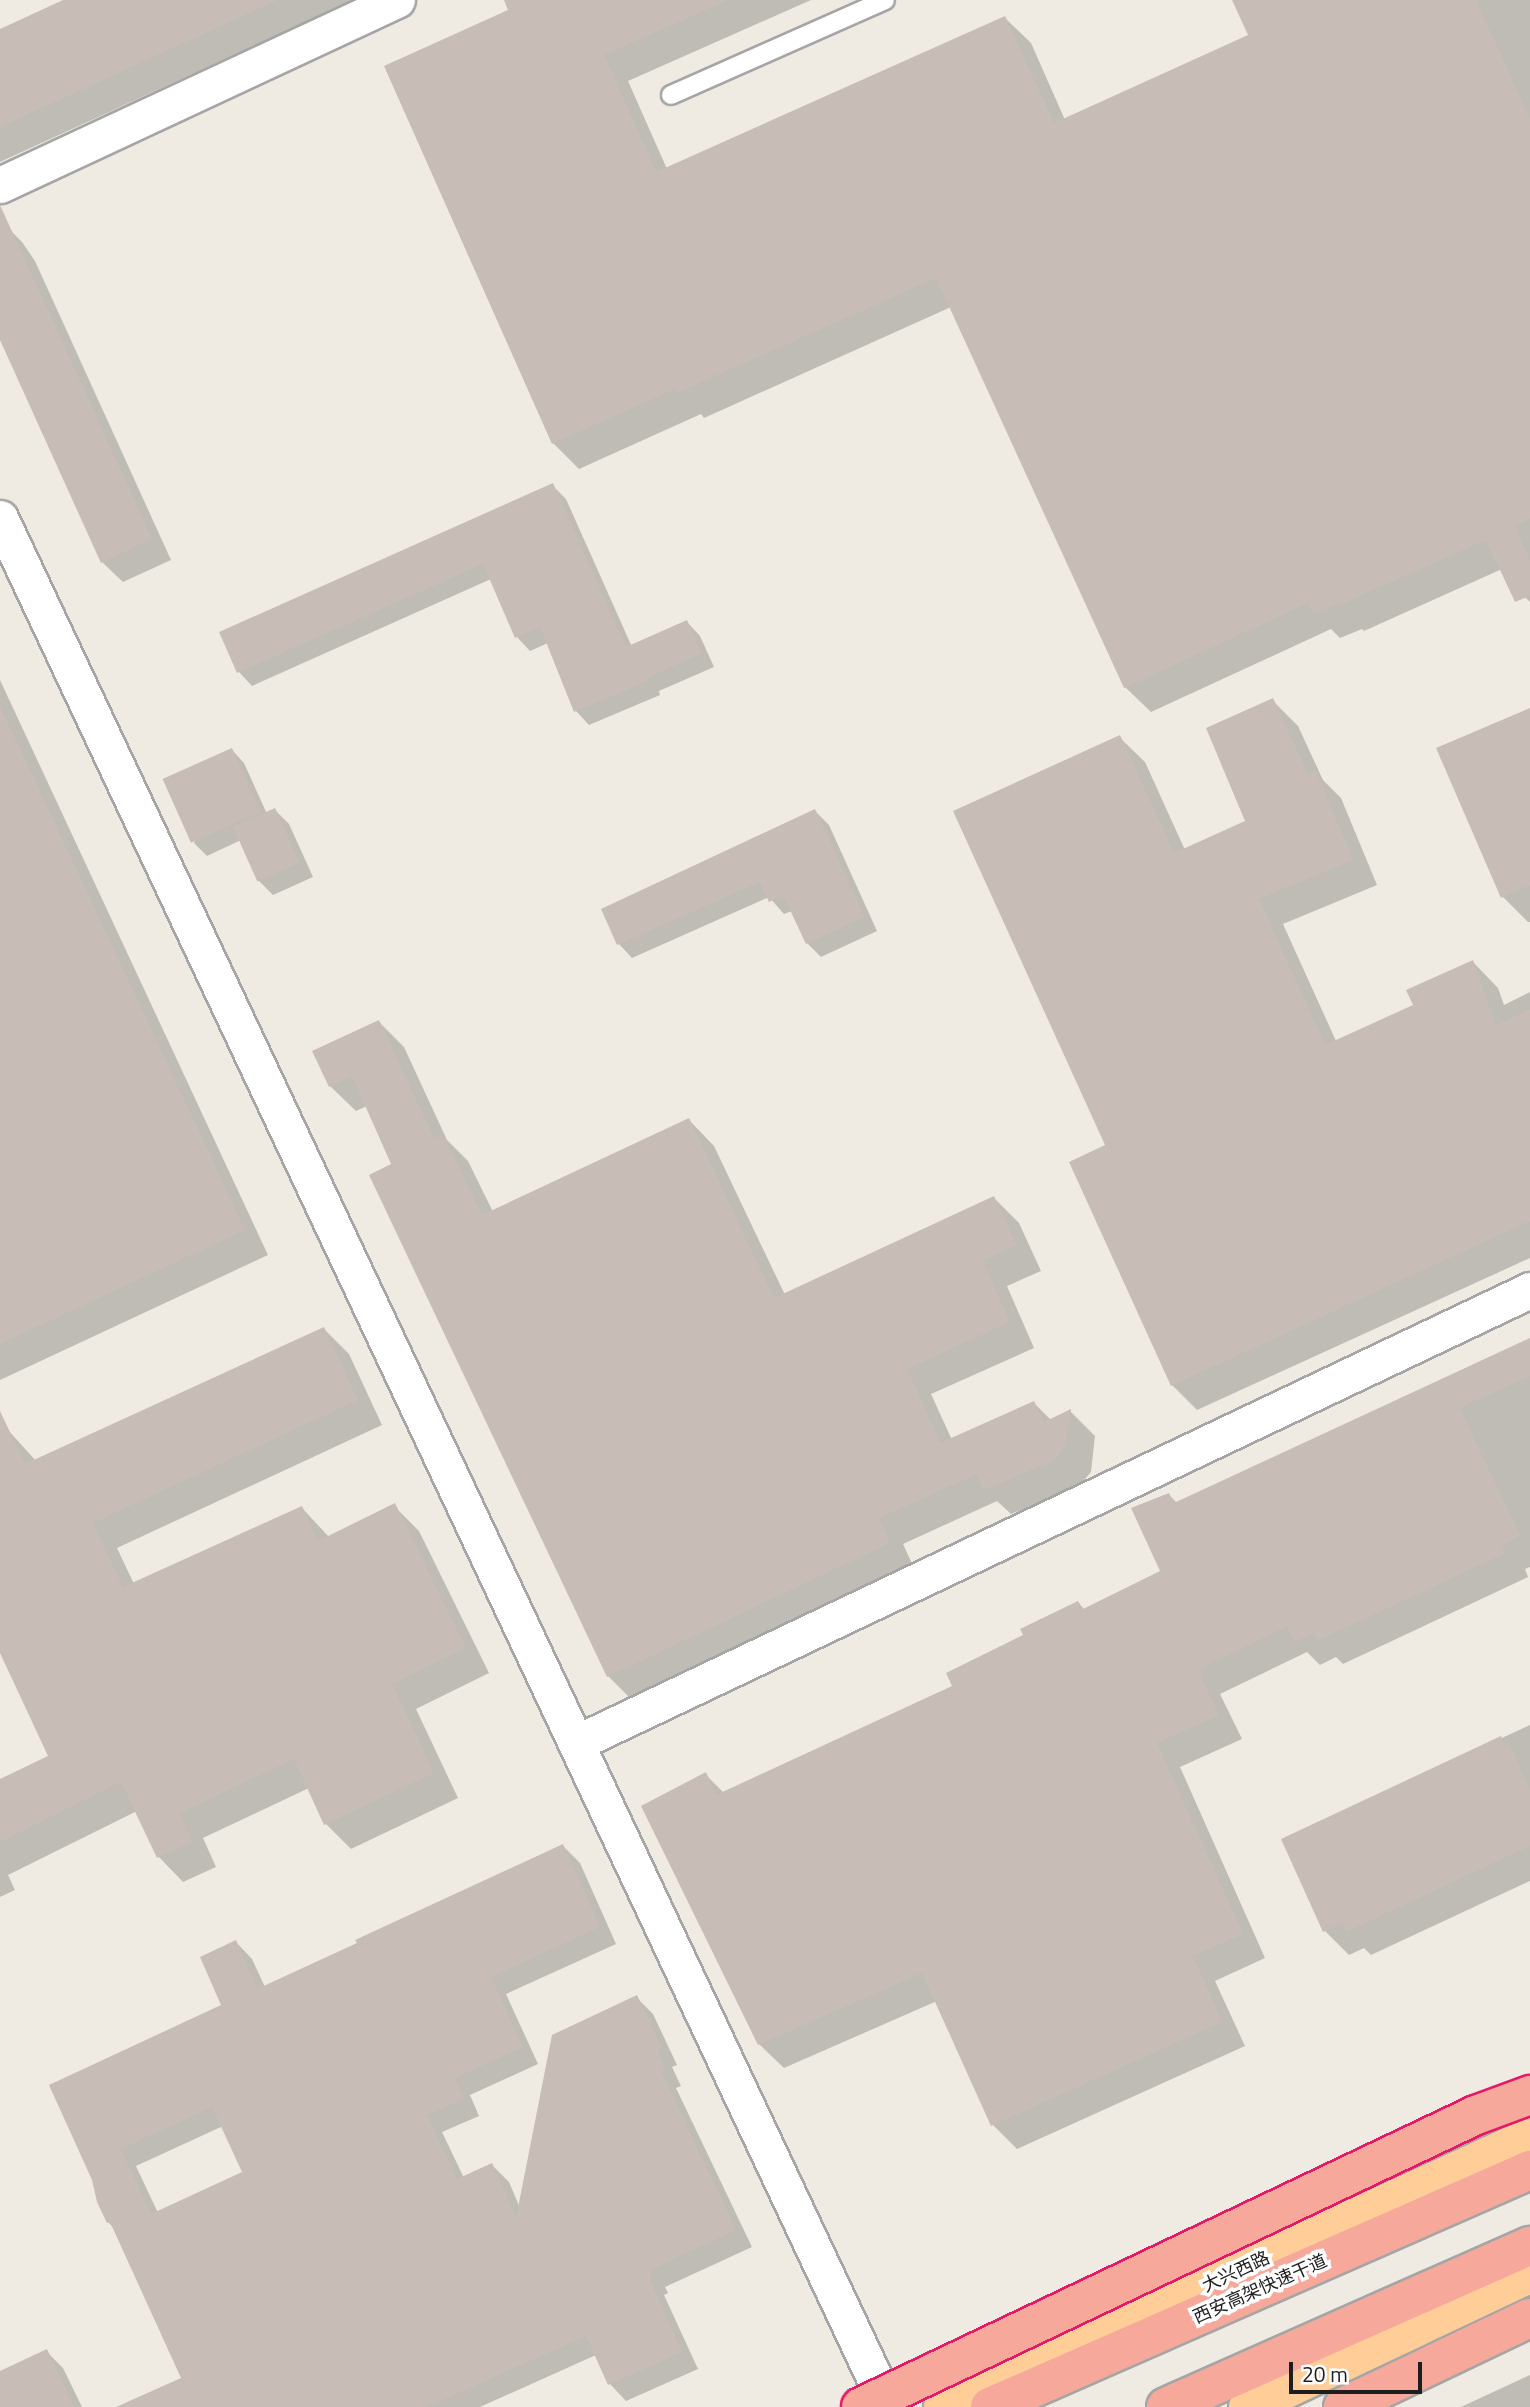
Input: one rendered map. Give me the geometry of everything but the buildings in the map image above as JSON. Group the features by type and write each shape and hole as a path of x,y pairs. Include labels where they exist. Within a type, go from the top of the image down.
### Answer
{"highway":[{"path":"860,2407 1476,2115 1530,2095"},
{"name":"西安高架快速干道","path":"990,2407 1530,2170"},
{"path":"1166,2407 1530,2246"},
{"path":"1343,2407 1530,2318"}],"main road":[{"name":"大兴西路","path":"943,2407 1530,2137"},
{"path":"1248,2407 1530,2274"}],"street":[{"path":"0,185 397,0"},
{"path":"0,518 888,2407"},
{"path":"576,1743 1530,1290"}],"lane":[{"path":"671,95 885,0"}]}
